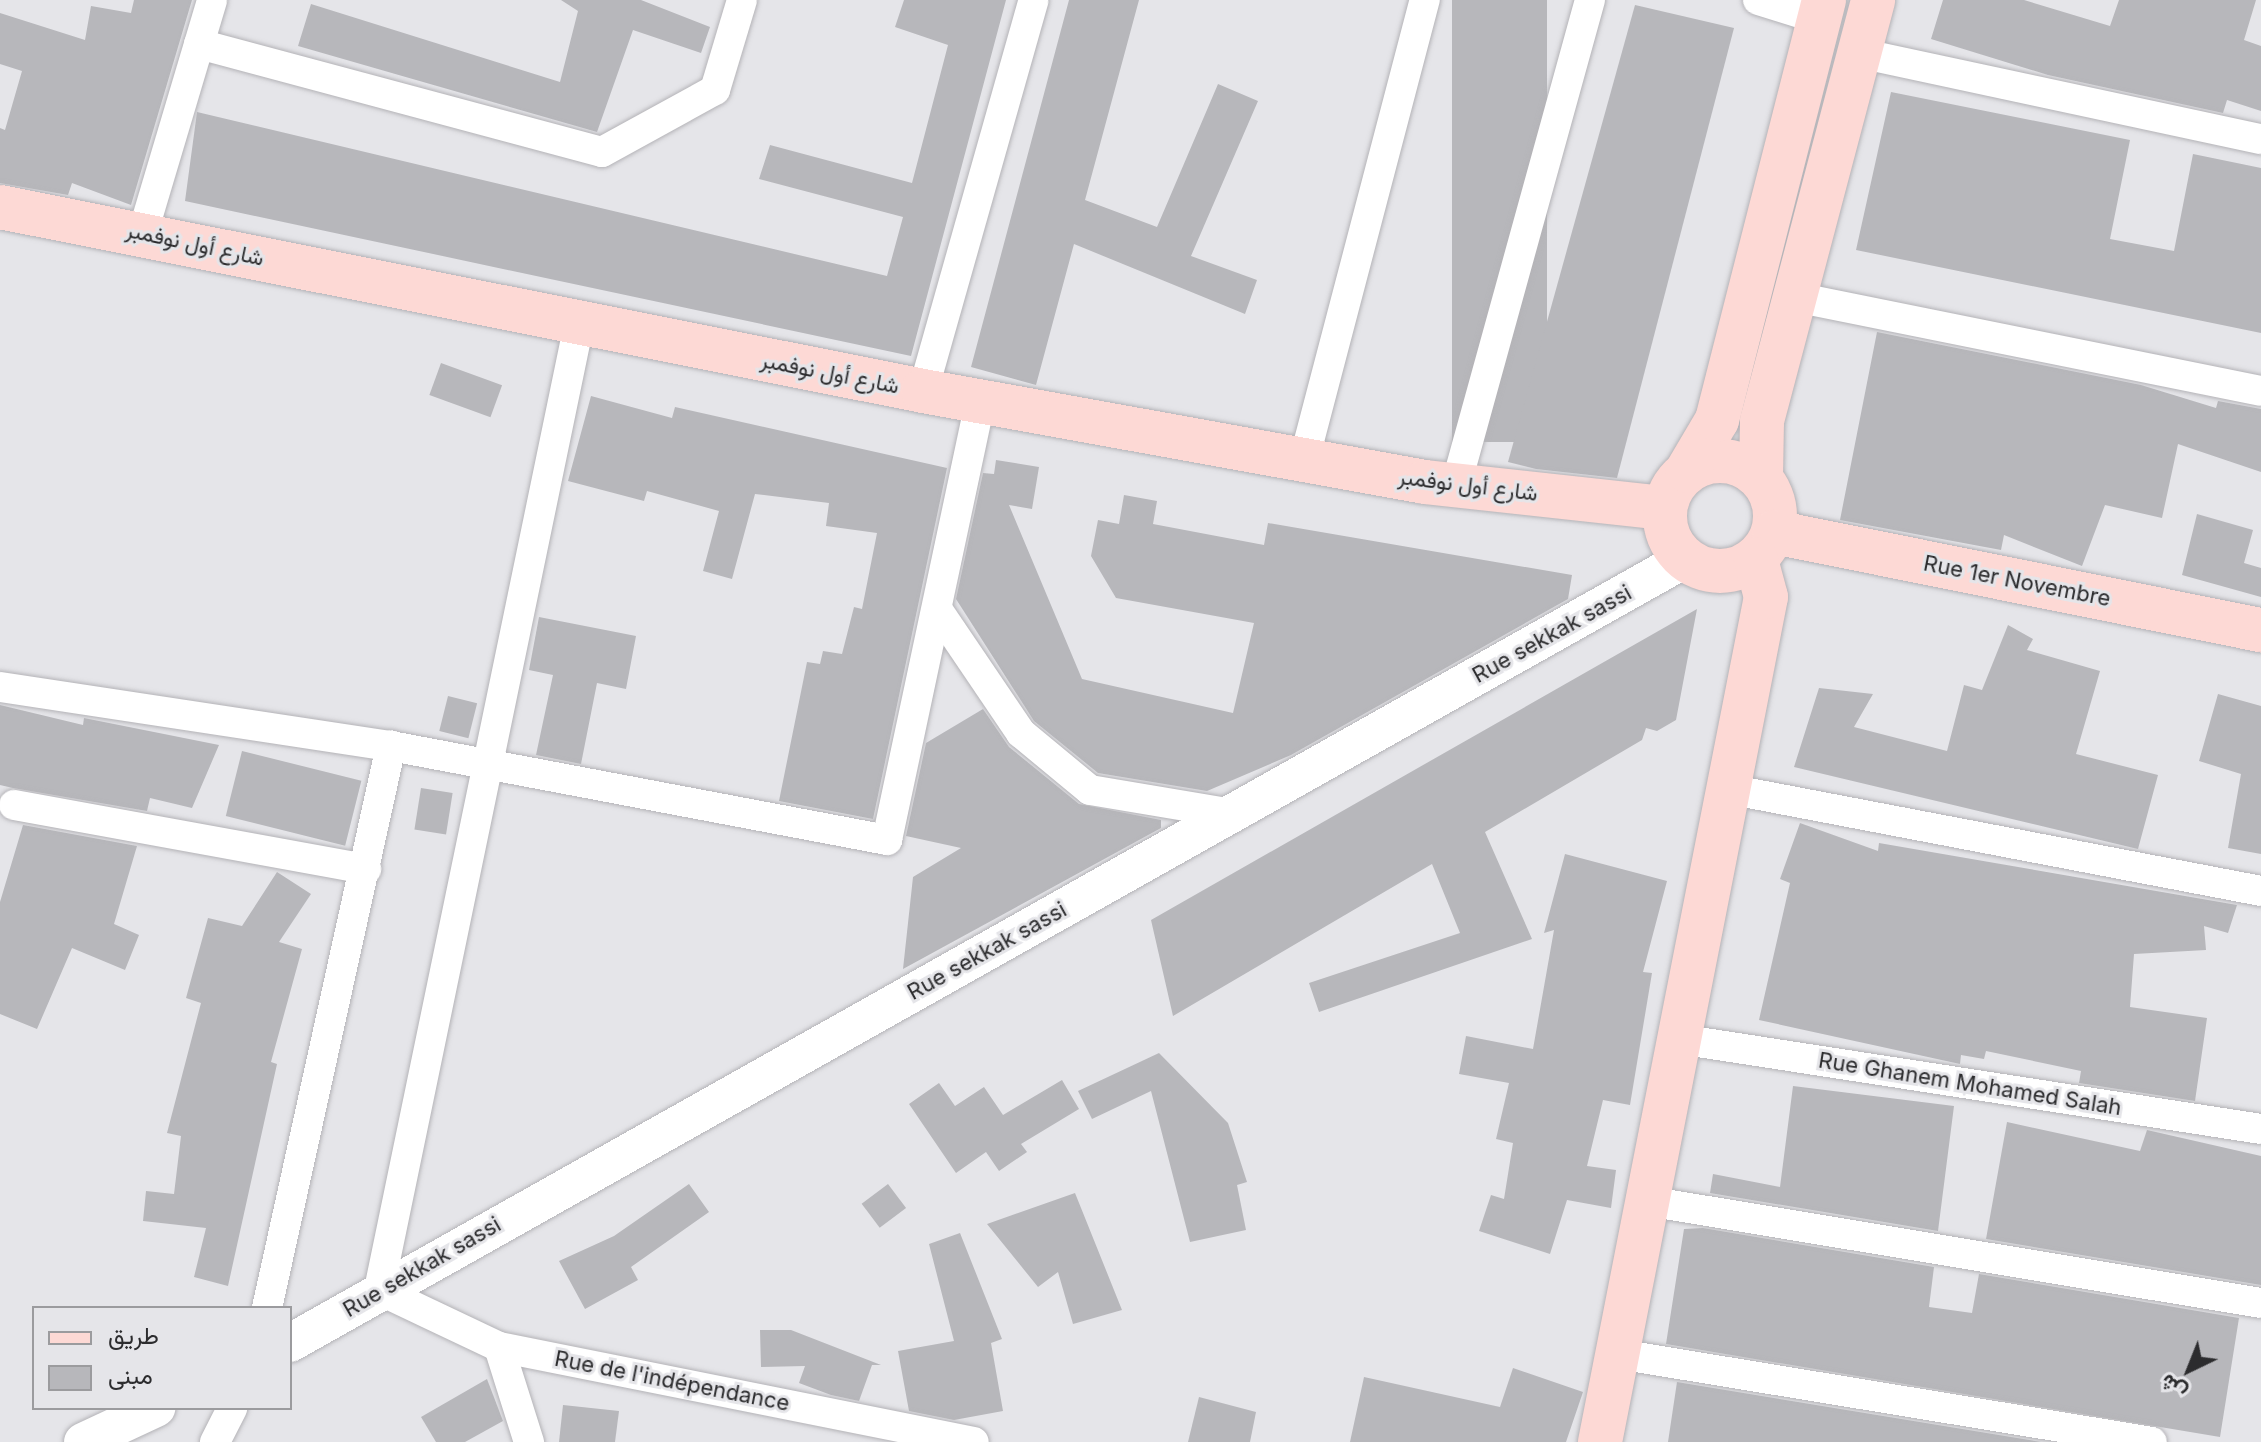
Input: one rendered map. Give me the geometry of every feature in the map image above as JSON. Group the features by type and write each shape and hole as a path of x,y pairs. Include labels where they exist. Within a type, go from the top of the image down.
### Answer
{"main road":[{"path":"1600,1442 1766,597 1765,546 1774,503 1761,478 1762,421 1873,0"},
{"path":"1765,546 1721,572 1685,559 1668,536 1664,508 1717,420 1821,10"},
{"name":"شارع أول نوفمبر","path":"0,207 143,232 579,324 923,391 1304,460 1456,485 1664,508"},
{"path":"1687,471 1725,460 1761,478"},
{"name":"Rue 1er Novembre","path":"1765,546 2261,630"}],"street":[{"path":"143,232 212,0"},
{"path":"199,44 602,152 715,90 742,0"},
{"path":"923,391 1034,0"},
{"path":"1304,460 1425,0"},
{"path":"1456,485 1590,0"},
{"path":"1758,0 1821,10"},
{"path":"1859,53 2261,139"},
{"path":"1795,297 2261,391"},
{"path":"379,1290 579,324"},
{"path":"0,687 391,746 887,840 980,401"},
{"name":"Rue sekkak sassi","path":"292,1342 379,1290 1685,559"},
{"path":"937,609 1021,733 1090,790 1233,814"},
{"path":"267,1306 391,746"},
{"path":"1728,789 2261,891"},
{"path":"14,805 366,869"},
{"name":"Rue Ghanem Mohamed Salah","path":"1679,1039 2261,1129"},
{"path":"1647,1201 2261,1303"},
{"name":"Rue de l'indépendance","path":"379,1290 499,1347 974,1442"},
{"path":"499,1347 529,1442"},
{"path":"1618,1354 2152,1442"},
{"path":"83,1442 152,1410"},
{"path":"215,1442 231,1410"}],"building":[{"path":"134,0 192,0 131,205 72,183 68,195 0,183 0,128 5,130 22,71 0,64 0,13 85,40 91,6 131,13"},
{"path":"561,0 641,0 710,27 701,53 633,30 597,132 298,46 311,4 560,82 578,11"},
{"path":"904,0 1006,0 911,356 185,201 197,112 887,276 903,217 759,179 770,145 912,183 948,45 895,27"},
{"path":"1069,0 1139,0 1085,200 1157,227 1218,84 1258,101 1191,256 1257,280 1245,314 1074,244 1036,385 971,367"},
{"path":"1452,0 1547,0 1547,442 1452,442"},
{"path":"1943,0 2024,0 2110,26 2119,0 2256,0 2244,40 2261,46 2261,111 2227,100 2223,113 2048,75 1931,39"},
{"path":"1635,5 1734,28 1617,478 1536,469 1508,462"},
{"path":"1891,92 2130,140 2110,239 2174,251 2193,154 2261,168 2261,333 1856,250"},
{"path":"1877,332 2141,385 2216,408 2218,401 2261,409 2261,472 2178,444 2162,518 2105,505 2082,566 2004,535 2001,550 1840,520"},
{"path":"441,363 502,385 490,417 429,395"},
{"path":"591,396 672,418 675,407 947,468 873,819 779,801 807,662 820,664 823,651 842,654 854,607 862,609 877,533 826,526 829,503 755,494 732,579 703,571 719,511 647,491 644,501 568,481"},
{"path":"996,460 1039,467 1032,509 1009,505 1082,679 1233,713 1254,623 1116,598 1091,556 1098,520 1119,524 1124,495 1157,501 1153,524 1264,545 1268,523 1572,575 1568,599 1291,755 1207,791 1098,773 1034,721 956,599 983,473 994,474"},
{"path":"2197,514 2253,530 2244,563 2261,568 2261,597 2182,575"},
{"path":"1697,609 1676,720 1657,731 1646,728 1642,740 1485,832 1532,939 1319,1012 1309,983 1460,933 1432,864 1173,1016 1151,920"},
{"path":"539,617 636,636 626,689 597,683 581,764 536,755 553,675 529,670"},
{"path":"2008,625 2033,639 2027,650 2100,671 2076,754 2158,775 2138,849 1794,767 1819,688 1873,694 1854,727 1947,751 1964,685 1982,690"},
{"path":"2218,694 2261,706 2261,854 2228,848 2241,774 2199,761"},
{"path":"448,696 477,703 468,738 439,731"},
{"path":"0,705 83,725 84,718 219,745 192,808 150,798 147,811 13,788 0,785"},
{"path":"983,709 1009,747 1079,804 1161,820 1161,828 903,969 913,877 961,848 906,836 926,743"},
{"path":"242,751 361,781 345,846 226,816"},
{"path":"421,788 453,793 446,834 414,829"},
{"path":"1800,823 1878,851 1879,843 2237,905 2228,933 2204,926 2206,950 2134,954 2130,1007 2207,1018 2195,1101 2079,1083 2081,1071 1986,1051 1984,1059 1961,1055 1960,1064 1759,1020 1790,883 1780,879"},
{"path":"23,825 137,846 114,924 139,935 125,970 72,948 37,1029 0,1014 0,902"},
{"path":"1565,854 1667,881 1643,972 1652,973 1630,1105 1603,1100 1587,1166 1616,1170 1611,1208 1567,1200 1550,1254 1479,1231 1491,1195 1504,1199 1513,1143 1496,1139 1509,1083 1459,1074 1466,1036 1533,1049 1554,930 1544,933"},
{"path":"277,872 311,894 279,942 302,949 271,1062 277,1064 228,1286 194,1277 206,1228 143,1221 146,1191 174,1194 181,1136 167,1133 201,1003 186,998 208,918 242,926"},
{"path":"1159,1053 1228,1123 1247,1182 1237,1185 1246,1230 1190,1242 1151,1091 1092,1119 1078,1091"},
{"path":"1062,1080 1079,1109 1021,1144 1027,1152 999,1171 986,1152 956,1173 909,1104 939,1083 955,1106 984,1087 1003,1115"},
{"path":"1793,1086 1954,1106 1938,1231 1710,1193 1713,1174 1780,1187"},
{"path":"2007,1122 2140,1151 2147,1130 2261,1156 2261,1285 1986,1239"},
{"path":"689,1184 709,1212 631,1267 638,1280 585,1309 559,1261 614,1236"},
{"path":"888,1184 906,1208 880,1228 862,1204"},
{"path":"1075,1193 1122,1310 1073,1324 1058,1272 1038,1287 987,1224"},
{"path":"1703,1228 1934,1267 1929,1307 1972,1313 1979,1274 2239,1318 2220,1437 1666,1344 1684,1229"},
{"path":"960,1233 1002,1339 991,1343 1003,1411 954,1420 909,1411 898,1351 954,1341 929,1244"},
{"path":"760,1330 791,1330 881,1365 872,1365 859,1401 831,1395 799,1383 805,1366 761,1367"},
{"path":"1513,1368 1583,1392 1566,1442 1350,1442 1364,1377 1500,1407"},
{"path":"487,1379 503,1421 465,1442 436,1442 421,1417"},
{"path":"1677,1382 2041,1442 1668,1442"},
{"path":"1199,1397 1256,1412 1250,1442 1188,1442"},
{"path":"563,1405 619,1411 615,1442 559,1442"}]}
